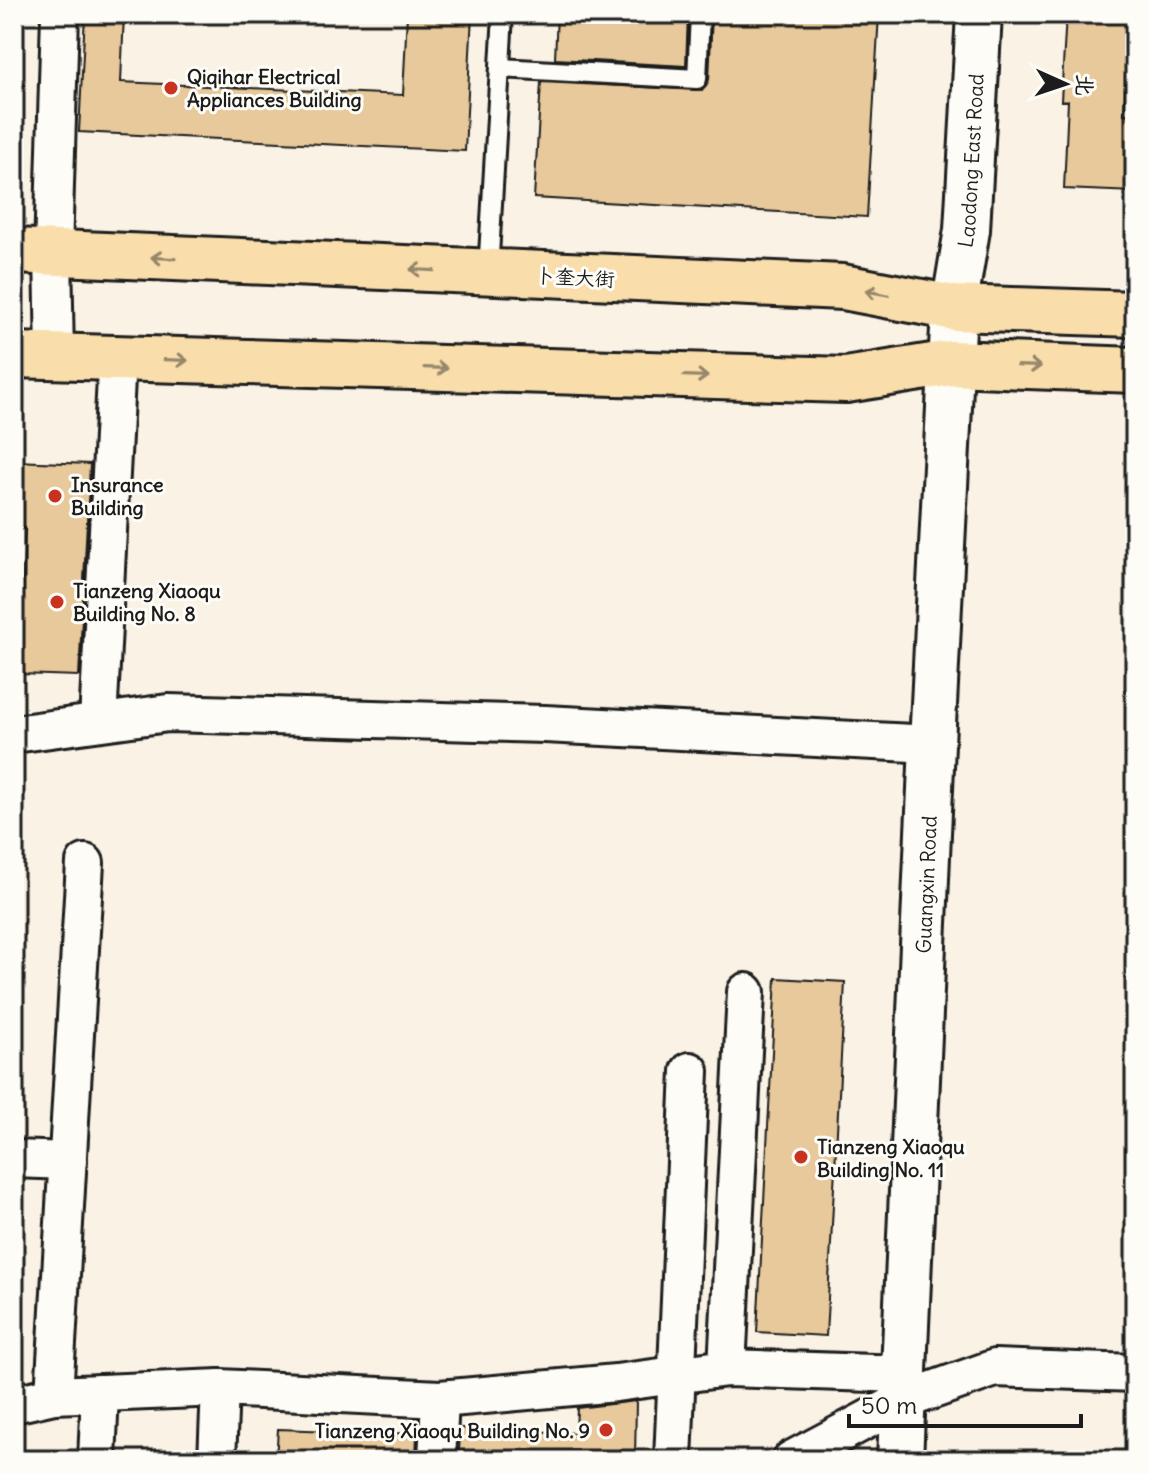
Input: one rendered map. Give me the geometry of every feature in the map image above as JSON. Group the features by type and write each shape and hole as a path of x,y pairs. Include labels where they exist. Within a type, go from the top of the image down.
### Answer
{"main road":[{"name":"Laodong East Road","path":"954,308 967,230 979,14"},
{"name":"卜奎大街","path":"33,252 843,287 954,308 1135,314"},
{"name":"Guangxin Road","path":"900,1460 954,308"},
{"path":"34,356 846,380 951,363 1135,370"}],"street":[{"path":"34,356 33,252 60,14"},
{"path":"98,722 117,359"},
{"path":"14,734 168,713 545,724 932,744"},
{"path":"54,1395 85,863"},
{"path":"727,1368 746,992"},
{"path":"673,1460 690,1071"},
{"path":"14,1159 68,1161"},
{"path":"14,1404 54,1395 220,1388 440,1399 727,1368 902,1388 995,1368 1135,1373"},
{"path":"217,1460 220,1388"},
{"path":"791,1460 902,1388"},
{"path":"97,1460 100,1393"},
{"path":"437,1460 440,1399"}],"lane":[{"path":"488,273 503,14"},
{"path":"500,68 697,79 700,14"}],"building":[{"name":"Qiqihar Electrical Appliances Building","path":"85,14 124,14 121,82 403,95 407,14 472,14 465,151 79,132"},
{"path":"557,14 688,14 686,66 555,59"},
{"path":"712,14 879,14 867,217 534,198 541,82 702,90 709,80"},
{"path":"1066,14 1129,14 1124,114 1135,115 1135,192 1064,189 1068,101 1061,101"},
{"name":"Tianzeng Xiaoqu Building No. 8","path":"14,461 90,464 79,676 19,674 25,528 14,527"},
{"name":"Tianzeng Xiaoqu Building No. 11","path":"776,978 845,982 826,1336 757,1332"},
{"name":"Tianzeng Xiaoqu Building No. 9","path":"636,1401 635,1460 458,1460 461,1428 576,1433 577,1408"},
{"path":"278,1429 417,1434 416,1460 276,1460"}],"place":[{"name":"Qiqihar Electrical Appliances Building","path":"171,88"},
{"name":"Insurance Building","path":"55,496"},
{"name":"Tianzeng Xiaoqu Building No. 8","path":"57,602"},
{"name":"Tianzeng Xiaoqu Building No. 11","path":"801,1157"},
{"name":"Tianzeng Xiaoqu Building No. 9","path":"606,1430"}]}
